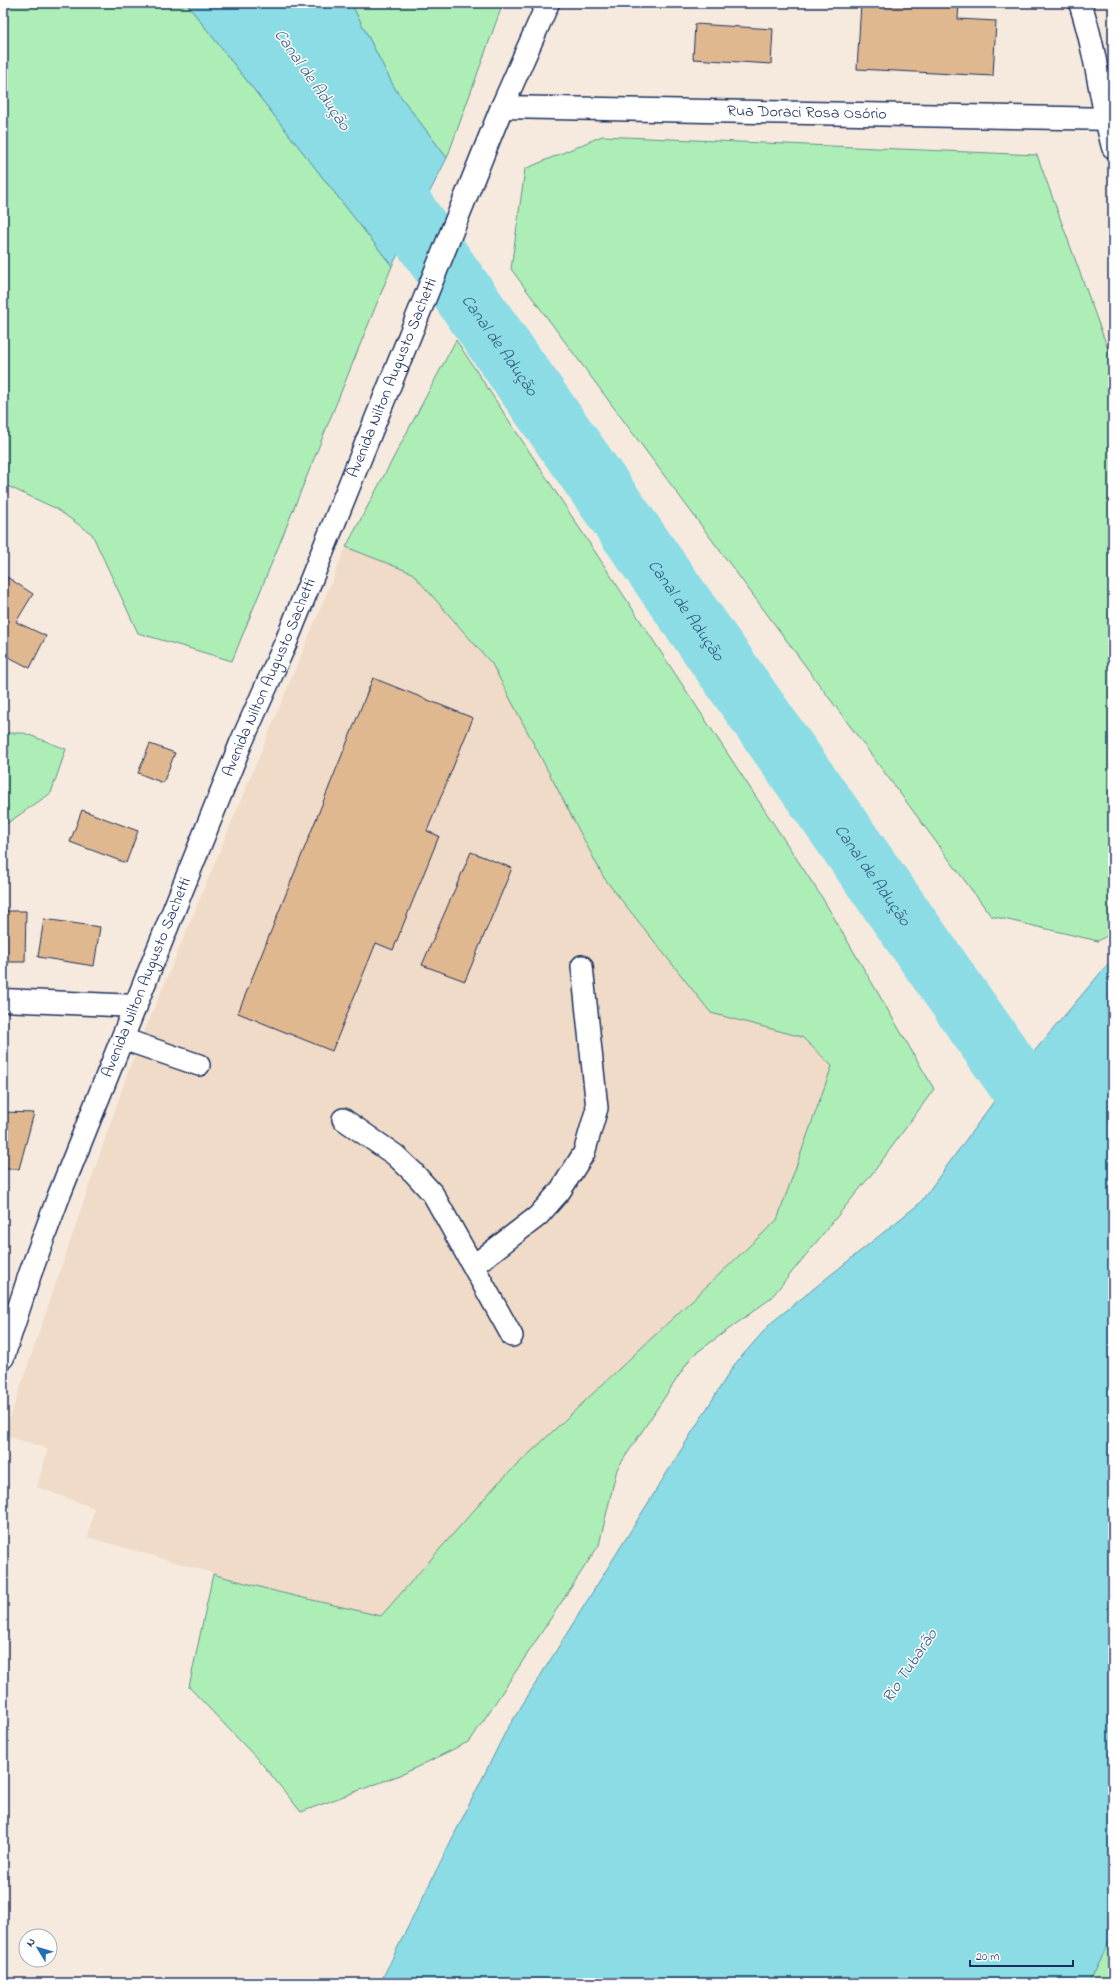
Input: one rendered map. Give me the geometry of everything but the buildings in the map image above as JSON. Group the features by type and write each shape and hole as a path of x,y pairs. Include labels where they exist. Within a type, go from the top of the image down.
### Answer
{"main road":[{"name":"Avenida Nilton Augusto Sachetti","path":"4,1351 45,1233 241,743 286,642 502,107 548,3"},
{"path":"1080,3 1109,119 1113,146"},
{"name":"Rua Doraci Rosa Osório","path":"502,107 1109,119"},
{"path":"3,1000 136,1006"}],"lane":[{"path":"473,1266 538,1216 560,1191 584,1153 597,1108 582,966"},
{"path":"123,1039 199,1065"},
{"path":"343,1119 395,1155 433,1194 512,1336"}],"shaded area":[{"path":"346,547 412,573 492,664 604,878 711,1013 802,1037 832,1066 777,1220 498,1483 381,1616 278,1592 88,1537 94,1508 37,1487 48,1449 4,1435 129,1069"}],"green space":[{"path":"3,3 186,3 392,266 232,661 138,633 92,534 55,508 3,484"},
{"path":"351,3 503,3 447,158 395,89"},
{"path":"602,136 1037,155 1113,363 1113,932 1098,941 991,916 511,269 525,169"},
{"path":"456,340 823,899 934,1089 875,1170 770,1299 692,1356 617,1469 599,1545 470,1741 403,1774 301,1812 263,1765 189,1687 213,1574 278,1592 381,1616 498,1483 777,1220 832,1066 802,1037 711,1013 604,878 492,664 412,573 346,547"},
{"path":"3,733 24,733 66,749 51,793 3,826"},
{"path":"1113,1933 1113,1983 1089,1983"}],"water":[{"path":"186,3 351,3 395,89 447,158 392,266"},
{"name":"Rio Tubarão","path":"1113,958 1113,1933 1089,1983 380,1983 506,1731 734,1365 771,1323 920,1203 1005,1086"}],"waterway":[{"name":"Canal de Adução","path":"365,154 1113,1217"}]}
